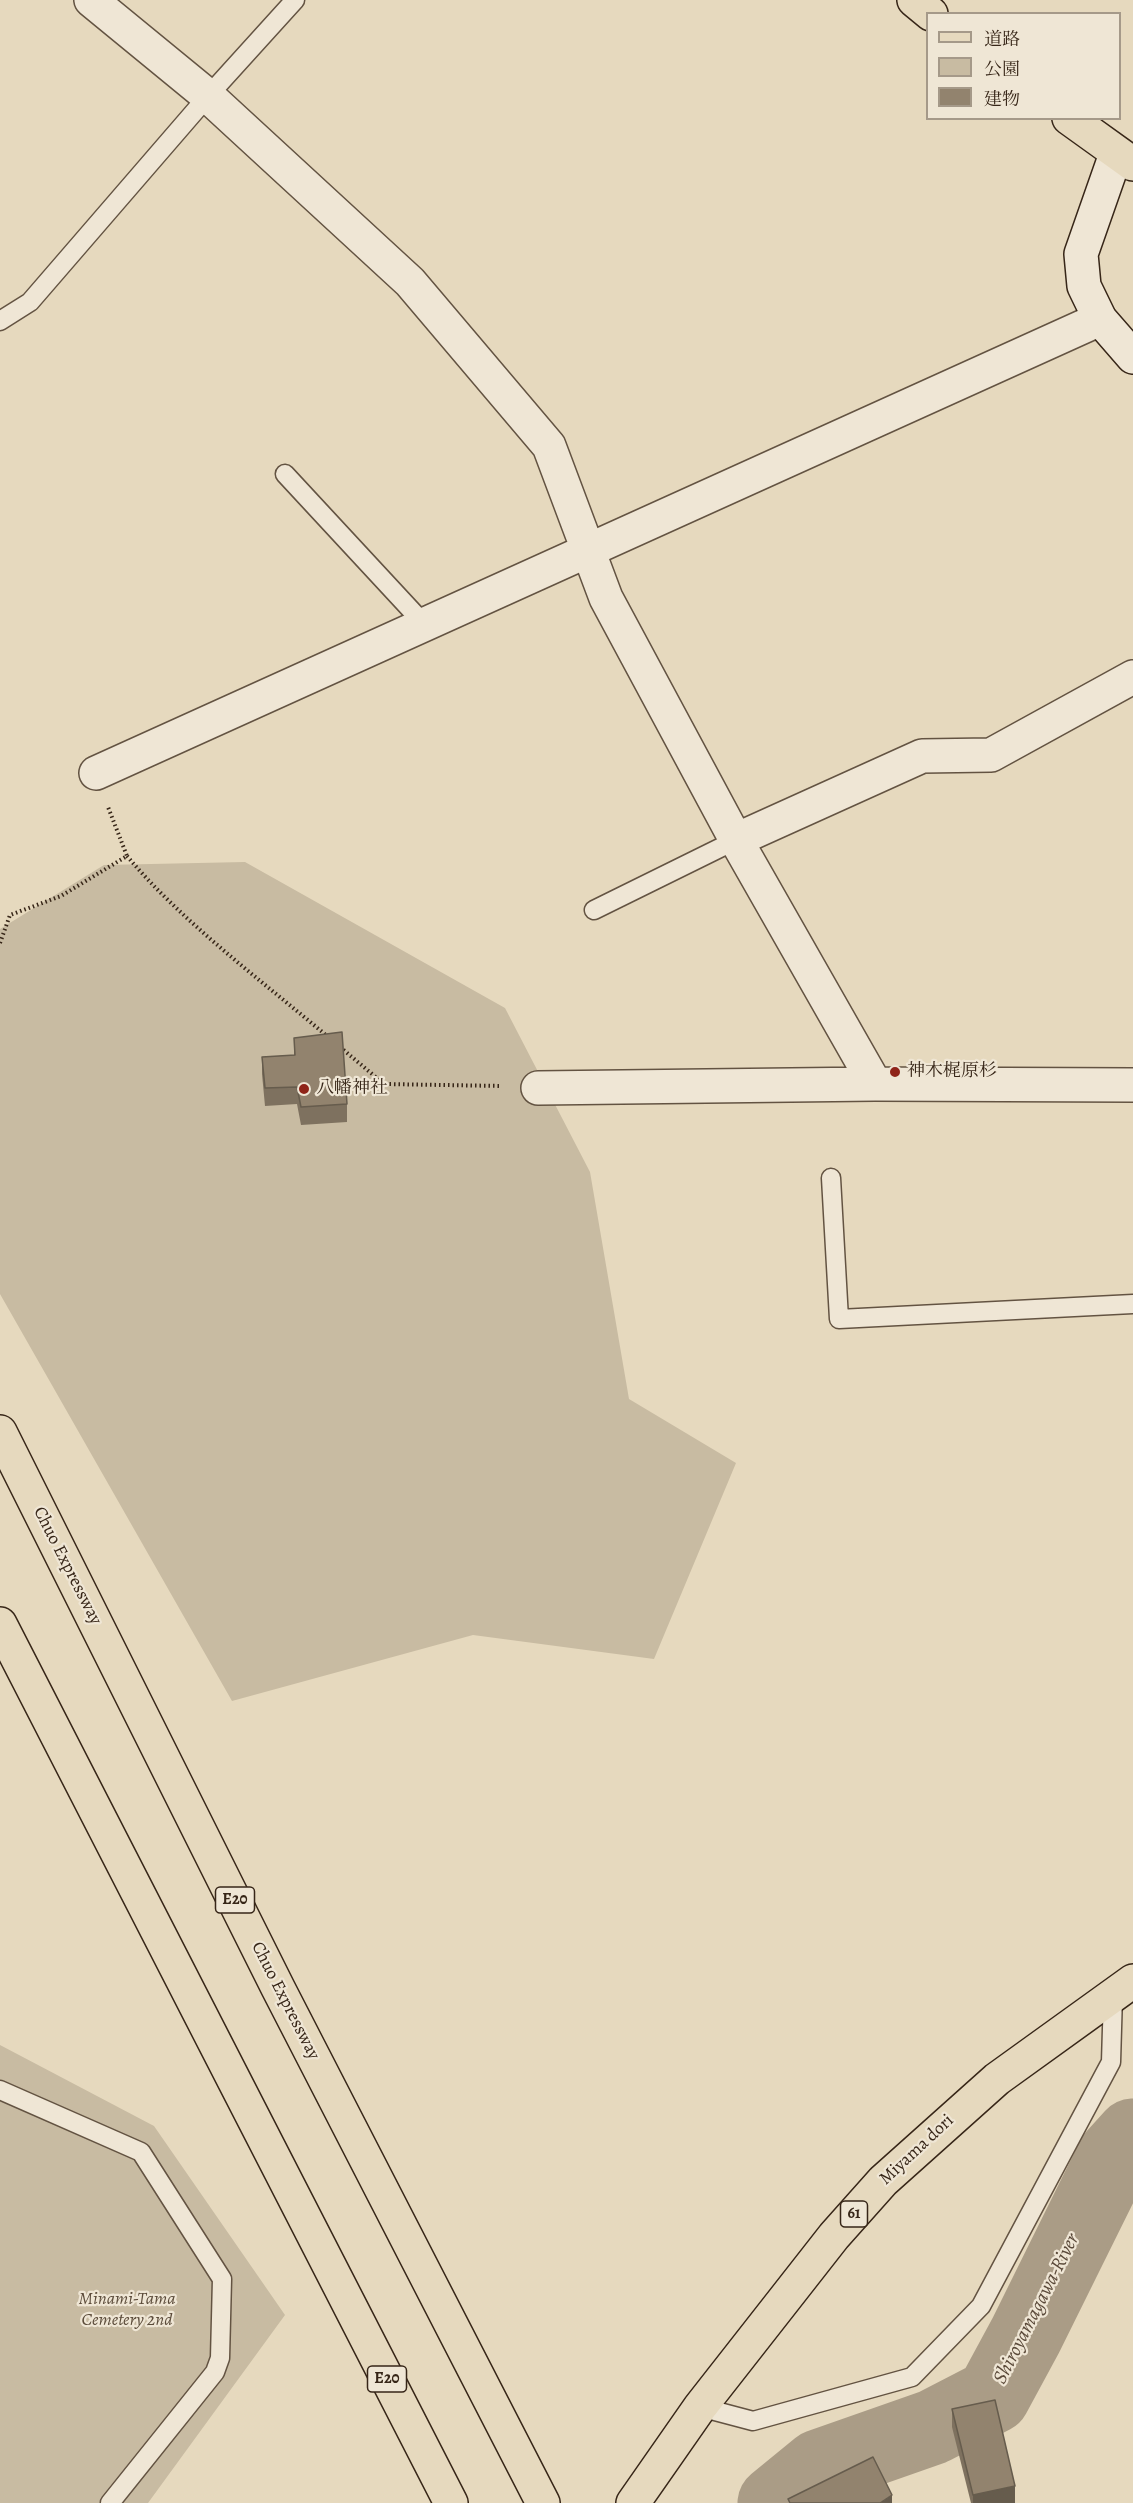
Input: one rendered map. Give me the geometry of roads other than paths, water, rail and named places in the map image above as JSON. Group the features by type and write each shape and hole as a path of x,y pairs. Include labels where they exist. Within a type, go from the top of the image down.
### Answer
{"main road":[{"path":"914,0 929,12"},
{"path":"1073,120 1124,159"},
{"name":"Chuo Expressway","path":"0,1432 472,2367 543,2503"},
{"name":"E20","path":"0,1624 322,2256 451,2503"},
{"name":"Miyama dori","path":"633,2503 700,2408 834,2236 883,2181 997,2079 1123,1988"}],"street":[{"path":"91,0 208,96 410,282 549,446 606,598 736,840 875,1084"},
{"path":"1124,159 1081,254 1084,286 1100,319 1133,357"},
{"path":"96,773 1100,319"},
{"path":"736,840 922,756 991,754 1133,677"},
{"path":"538,1089 875,1084 1133,1085"}],"lane":[{"path":"2,316 30,302 208,96 296,0"},
{"path":"285,474 425,626"},
{"path":"594,910 736,840"},
{"path":"831,1178 839,1319 1133,1304"},
{"path":"700,2408 753,2421 912,2377 981,2306 1111,2062 1123,1988"},
{"path":"0,2090 141,2152 222,2279 220,2358 215,2372 110,2503"}],"waterway":[{"name":"Shiroyamagawa-River","path":"775,2503 819,2467 933,2427 993,2396 1026,2335 1114,2157 1133,2136"}],"place":[{"name":"神木梶原杉","path":"895,1072"},
{"name":"八幡神社","path":"304,1089"}],"park label":[{"name":"Minami-Tama Cemetery 2nd","path":"127,2310"}]}
